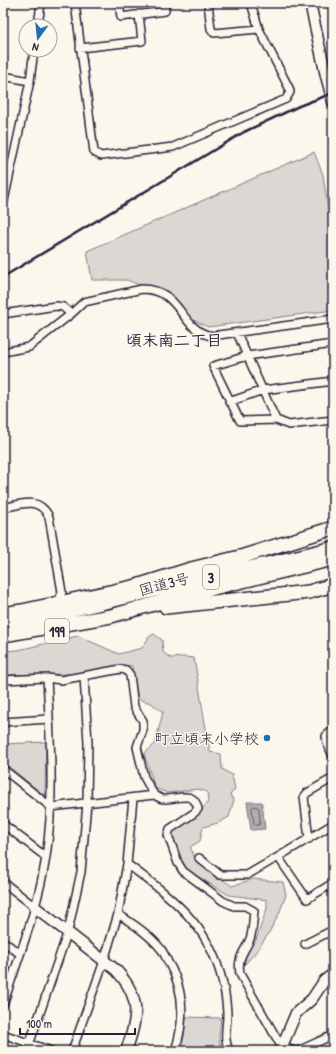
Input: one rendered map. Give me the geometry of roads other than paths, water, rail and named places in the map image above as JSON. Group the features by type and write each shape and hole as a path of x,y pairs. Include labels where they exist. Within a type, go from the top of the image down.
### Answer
{"highway":[{"path":"3,614 137,586 192,569 244,556 333,528"},
{"name":"国道3号","path":"3,635 111,616 316,558 333,548"},
{"name":"国道3号","path":"3,623 47,616 316,558 333,559"},
{"path":"111,616 172,606 308,592 333,584"},
{"name":"199","path":"3,644 26,640 111,616"}],"street":[{"path":"39,18 40,3"},
{"path":"75,3 94,152 101,156 173,147 286,99 290,92 289,88 259,29 251,3"},
{"path":"119,3 121,17 165,11 164,3"},
{"path":"208,3 211,29 214,33 259,29"},
{"path":"310,3 333,102"},
{"path":"80,48 142,42 139,14"},
{"path":"3,205 30,81 33,58"},
{"path":"3,76 30,81"},
{"path":"3,352 29,347 84,302 142,289 159,291 168,296 176,304 194,329 211,336 333,319"},
{"path":"3,314 56,306 63,307 71,314"},
{"path":"237,333 276,420"},
{"path":"333,344 248,356 213,366 229,402 240,421 276,420 289,424 333,420"},
{"path":"229,402 263,390 333,381"},
{"path":"3,508 33,503 46,510 49,517 62,592 59,600 3,610"},
{"path":"62,592 70,596 119,585 137,586"},
{"path":"3,680 47,678 61,680 121,669 126,670 130,675 134,707 143,721 143,730 137,747 144,777 154,795"},
{"path":"27,1051 68,931 81,872 87,803 88,743 84,676"},
{"path":"3,1005 35,907 46,857 51,807 47,678"},
{"path":"3,722 49,720"},
{"path":"333,730 326,736 327,743 333,756"},
{"path":"3,769 51,807 154,795 163,799 185,797 193,798 198,809 170,829 168,835 178,862 184,871 223,901 234,906 245,906 254,911 250,938 238,965 240,974 281,1049"},
{"path":"308,839 304,797 307,792 333,778"},
{"path":"72,1051 104,961 118,914 127,864 133,798"},
{"path":"3,824 46,857"},
{"path":"199,858 220,875 247,875 333,824"},
{"path":"278,857 307,899 333,883"},
{"path":"127,864 178,904 196,924 208,942 219,968 227,1015 224,1039 228,1049 219,1051"},
{"path":"3,882 68,931 123,977 130,988 135,1004 136,1019 126,1051"},
{"path":"118,914 143,931 161,949 172,968 180,989 182,1003 182,1019 175,1051"},
{"path":"305,944 333,930"},
{"path":"3,941 20,954"},
{"path":"281,1049 296,1013 312,999 324,981 333,974"},
{"path":"3,1034 52,1051"},
{"path":"298,1051 333,1035"},
{"path":"281,1049 294,1051"}],"water":[{"path":"247,802 262,802 265,829 251,830"}],"railway":[{"path":"3,277 244,132 299,106 333,93"}],"place":[{"name":"町立頃末小学校","path":"267,738"}],"district":[{"name":"頃末南二丁目","path":"174,340"}]}
